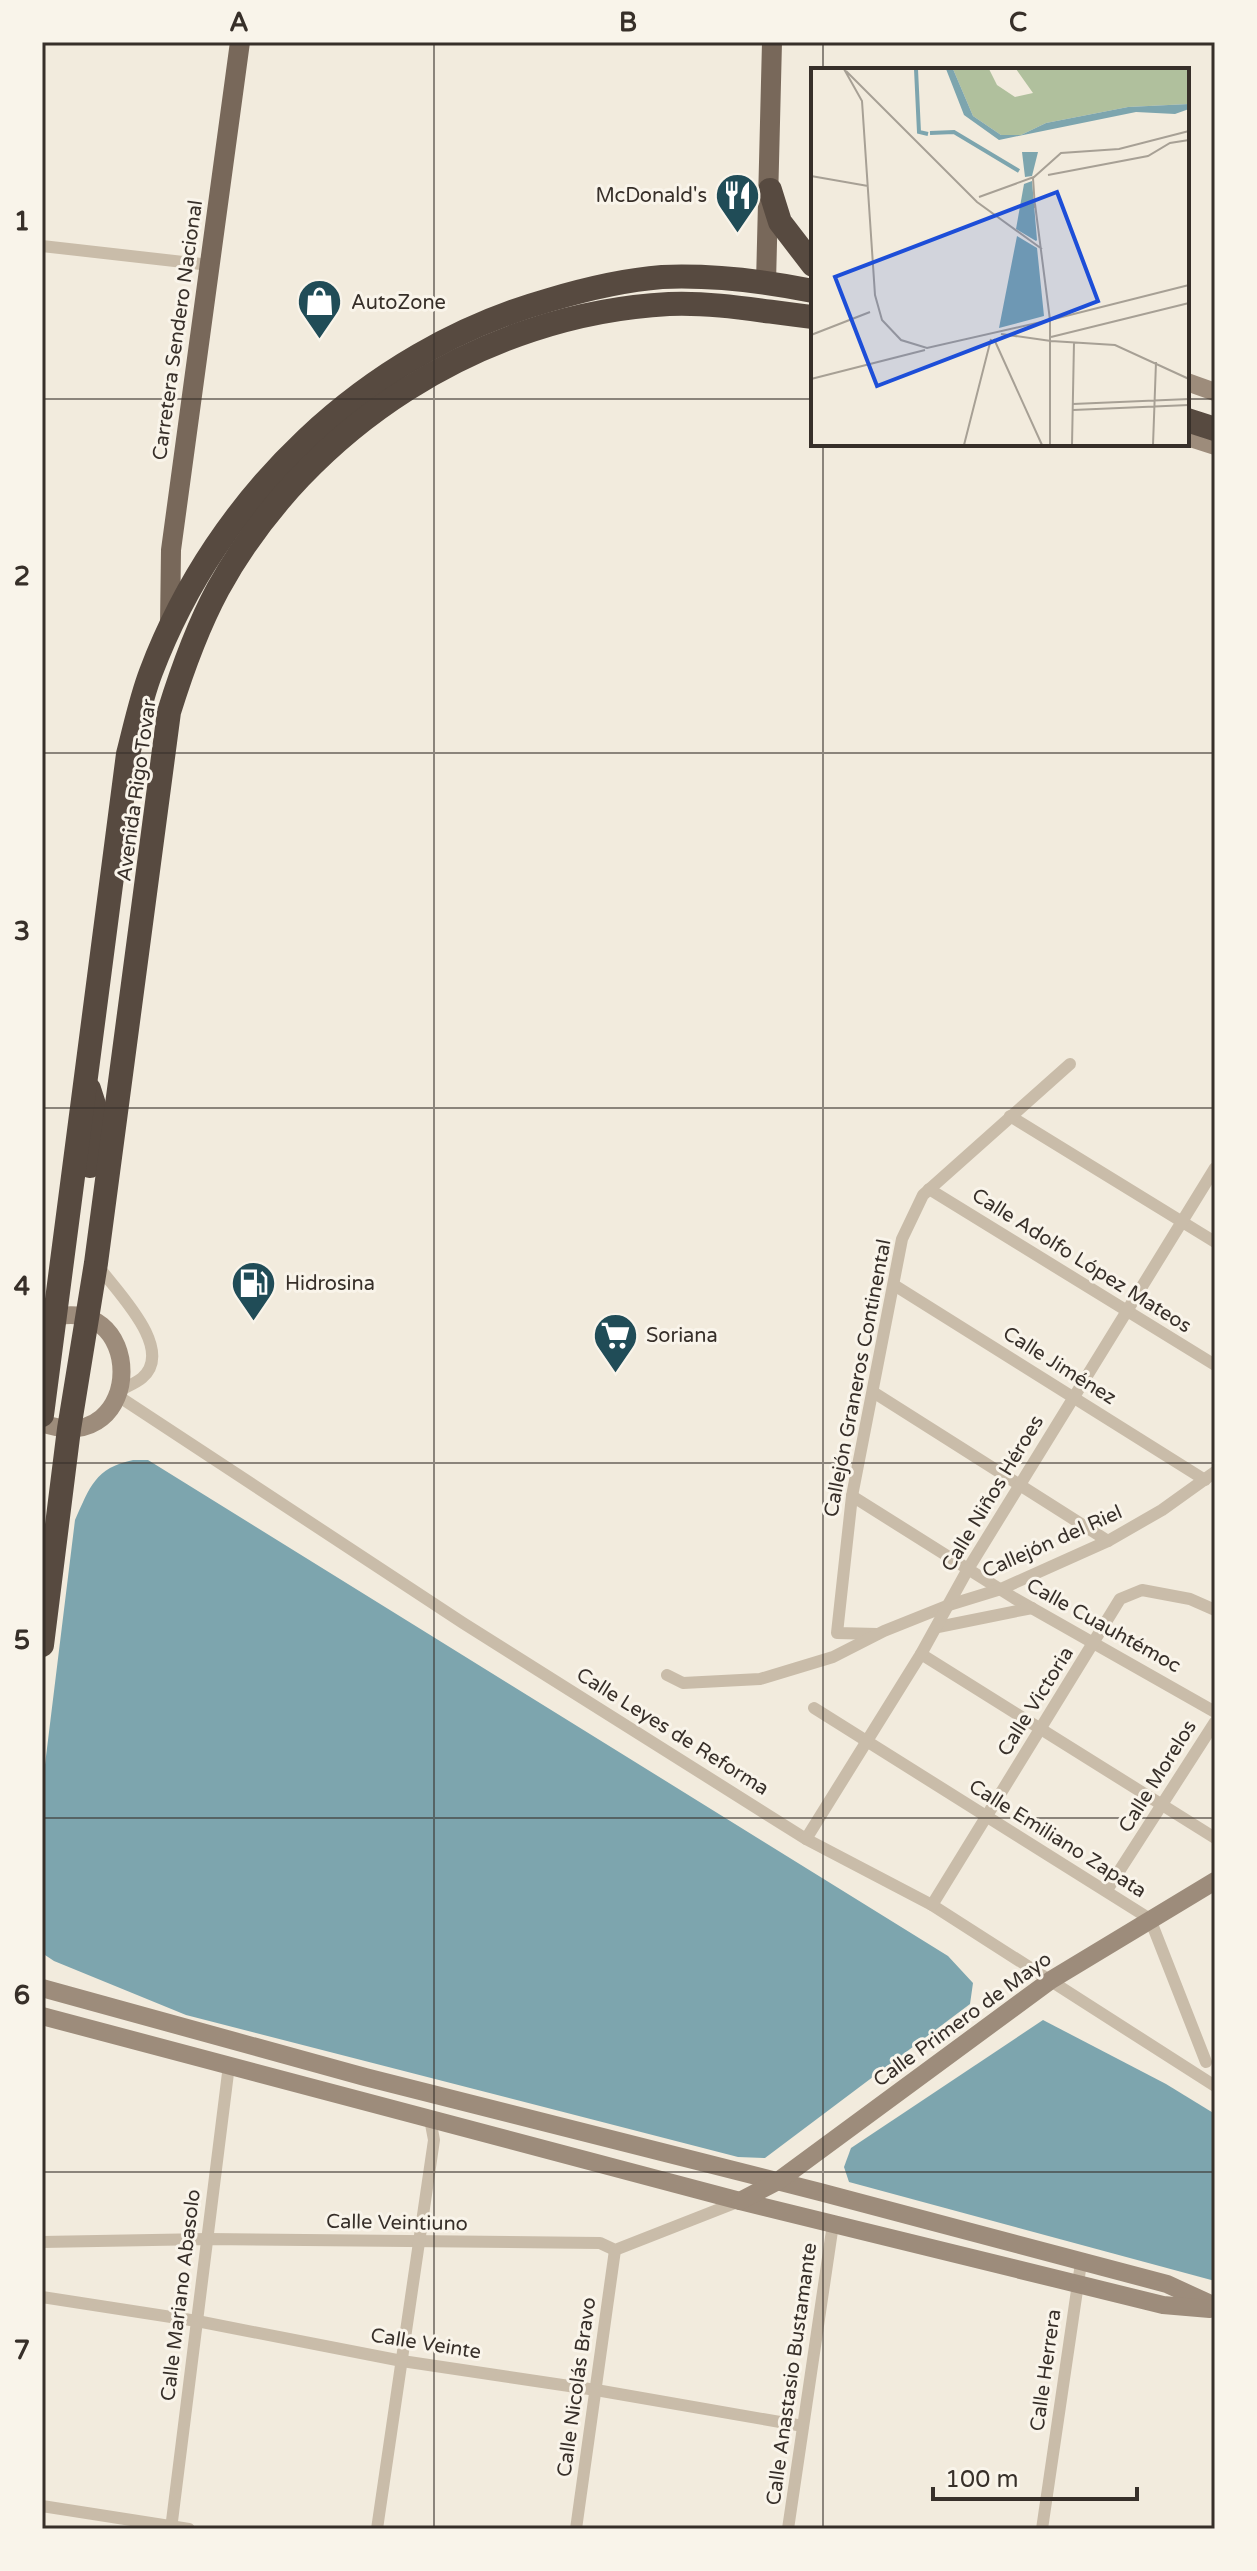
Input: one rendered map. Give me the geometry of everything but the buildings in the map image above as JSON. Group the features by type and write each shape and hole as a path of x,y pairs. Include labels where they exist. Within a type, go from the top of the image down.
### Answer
{"highway":[{"path":"770,190 780,222 811,262"},
{"name":"Avenida Rigo Tovar","path":"42,1415 50,1318 105,950 128,754 150,674 170,626 233,519 276,467 352,400 421,354 496,318 593,287 648,279 686,277 766,283 811,291"},
{"path":"709,304 739,298 766,283"},
{"name":"Avenida Rigo Tovar","path":"42,1645 169,712 203,620 223,581 253,534 294,483 341,438 394,398 450,363 481,349 571,318 642,306 709,304 810,317"},
{"path":"1189,405 1215,413"},
{"path":"1189,421 1215,429"},
{"path":"105,950 136,955"},
{"path":"85,1079 98,1117 81,1224 84,1239 96,1256"}],"main road":[{"name":"Carretera Sendero Nacional","path":"170,626 171,550 240,42"},
{"path":"766,283 772,42"},
{"path":"1189,383 1215,392"},
{"path":"1189,438 1215,446"},
{"path":"42,1423 69,1429 93,1423 104,1416 120,1393 123,1369 120,1350 101,1326 73,1315 50,1318"},
{"name":"Calle Primero de Mayo","path":"740,2201 778,2181 1051,1980 1215,1881"},
{"path":"42,1988 365,2077 778,2181 1167,2284 1215,2308"},
{"path":"42,2016 740,2201 1163,2305 1215,2308"},
{"path":"808,2158 810,2179 820,2192"}],"street":[{"path":"42,246 210,265"},
{"name":"Callejón Graneros Continental","path":"877,1634 837,1633 852,1496 902,1239 923,1195 1070,1064"},
{"path":"1010,1116 1215,1242"},
{"name":"Calle Niños Héroes","path":"806,1839 1215,1168"},
{"name":"Calle Adolfo López Mateos","path":"929,1189 1215,1365"},
{"path":"96,1256 146,1330 153,1350 149,1370 120,1393"},
{"name":"Calle Jiménez","path":"894,1285 1074,1397 1210,1476"},
{"path":"873,1392 1108,1541"},
{"name":"Calle Leyes de Reforma","path":"120,1393 463,1623 806,1839 932,1905 1215,2086"},
{"name":"Callejón del Riel","path":"667,1675 683,1683 760,1679 833,1657 877,1634 949,1605 1001,1589 1108,1541 1162,1510 1210,1476"},
{"name":"Calle Cuauhtémoc","path":"852,1496 1032,1608 1215,1712"},
{"name":"Calle Victoria","path":"932,1905 1120,1599 1142,1590 1190,1599 1215,1610"},
{"path":"938,1627 1032,1608"},
{"path":"921,1654 1215,1838"},
{"name":"Calle Emiliano Zapata","path":"814,1708 1150,1919 1210,2060"},
{"name":"Calle Morelos","path":"1107,1890 1215,1722"},
{"path":"1189,2069 1210,2060"},
{"name":"Calle Mariano Abasolo","path":"171,2528 229,2065"},
{"path":"377,2529 434,2140 430,2119"},
{"path":"615,2250 740,2201"},
{"name":"Calle Anastasio Bustamante","path":"788,2529 833,2224"},
{"name":"Calle Veintiuno","path":"42,2242 207,2239 600,2243 615,2250"},
{"name":"Calle Nicolás Bravo","path":"576,2529 615,2250"},
{"name":"Calle Herrera","path":"1042,2529 1081,2263"},
{"name":"Calle Veinte","path":"42,2297 197,2321 402,2361 596,2390 803,2426"},
{"path":"42,2506 189,2529"}],"water":[{"path":"133,1460 148,1460 948,1956 973,1983 970,2004 765,2158 738,2157 186,2015 54,1961 42,1953 42,1789 75,1520 95,1481 110,1468"},
{"path":"1043,2020 1166,2084 1215,2114 1215,2281 849,2182 844,2167 851,2148"}],"place":[{"name":"McDonald's","path":"738,234"},
{"name":"AutoZone","path":"320,341"},
{"name":"Hidrosina","path":"254,1322"},
{"name":"Soriana","path":"615,1374"}]}
